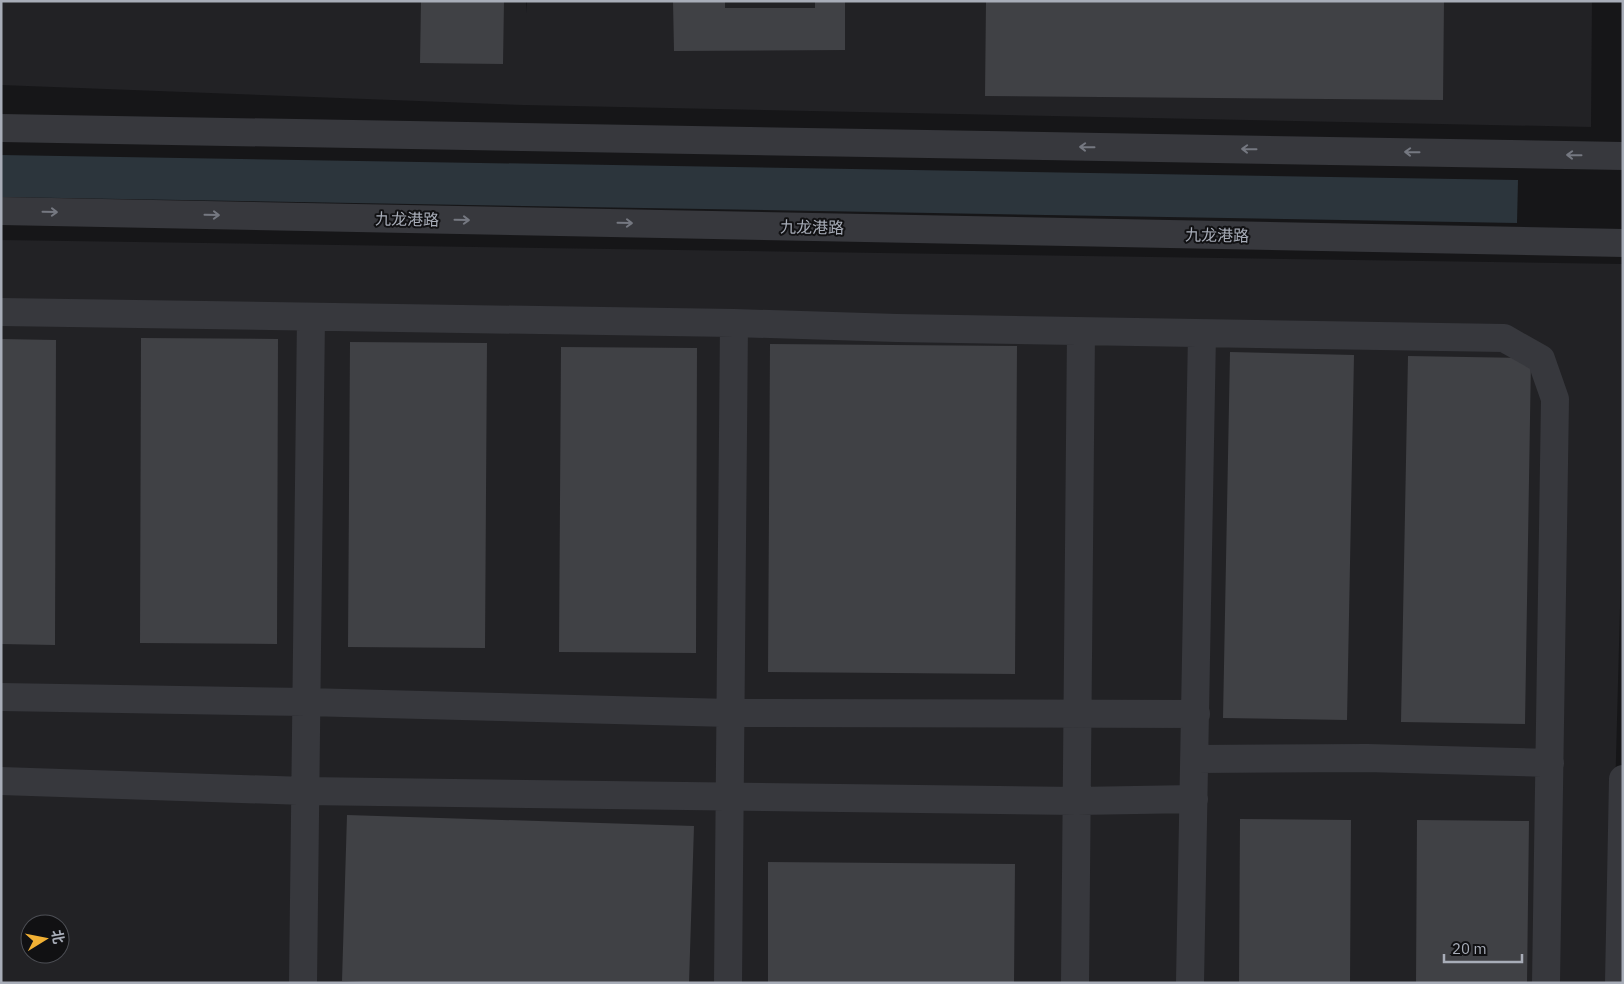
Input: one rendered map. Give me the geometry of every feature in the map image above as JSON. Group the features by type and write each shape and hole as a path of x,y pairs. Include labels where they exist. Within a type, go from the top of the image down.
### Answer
{"street":[{"path":"1,128 1623,156"},
{"name":"九龙港路","path":"1,211 1623,243"},
{"path":"1,312 734,323 1081,332 1504,338 1541,359 1555,399 1546,983"},
{"path":"303,983 311,317"},
{"path":"728,983 734,323"},
{"path":"1075,983 1081,332"},
{"path":"1190,983 1202,334"},
{"path":"1,697 306,702 730,714 1196,714"},
{"path":"1195,759 1367,758 1550,763"},
{"path":"1619,983 1623,779"},
{"path":"1,781 305,791 1077,801 1194,799"}],"shaded area":[{"path":"1,1 526,1 526,13 527,1 1592,1 1591,127 524,105 1,85"},
{"path":"1,155 1518,180 1517,223 1,197"},
{"path":"1,240 1623,264 1623,496 1610,983 1,983"}],"building":[{"path":"421,1 504,1 503,64 420,63"},
{"path":"673,1 725,1 725,8 815,8 815,1 845,1 845,50 674,51"},
{"path":"986,1 1444,1 1443,100 985,96"},
{"path":"141,338 278,339 277,644 140,643"},
{"path":"1,339 56,340 55,645 1,644"},
{"path":"350,342 487,343 485,648 348,647"},
{"path":"770,344 1017,346 1015,674 768,672"},
{"path":"561,347 697,348 696,653 559,652"},
{"path":"1230,352 1354,355 1347,720 1223,718"},
{"path":"1408,356 1531,358 1525,724 1401,722"},
{"path":"347,815 694,826 689,983 385,983 342,981"},
{"path":"1240,819 1351,820 1350,983 1239,983"},
{"path":"1417,820 1529,821 1527,983 1416,983"},
{"path":"768,862 1015,864 1014,983 768,983"}]}
